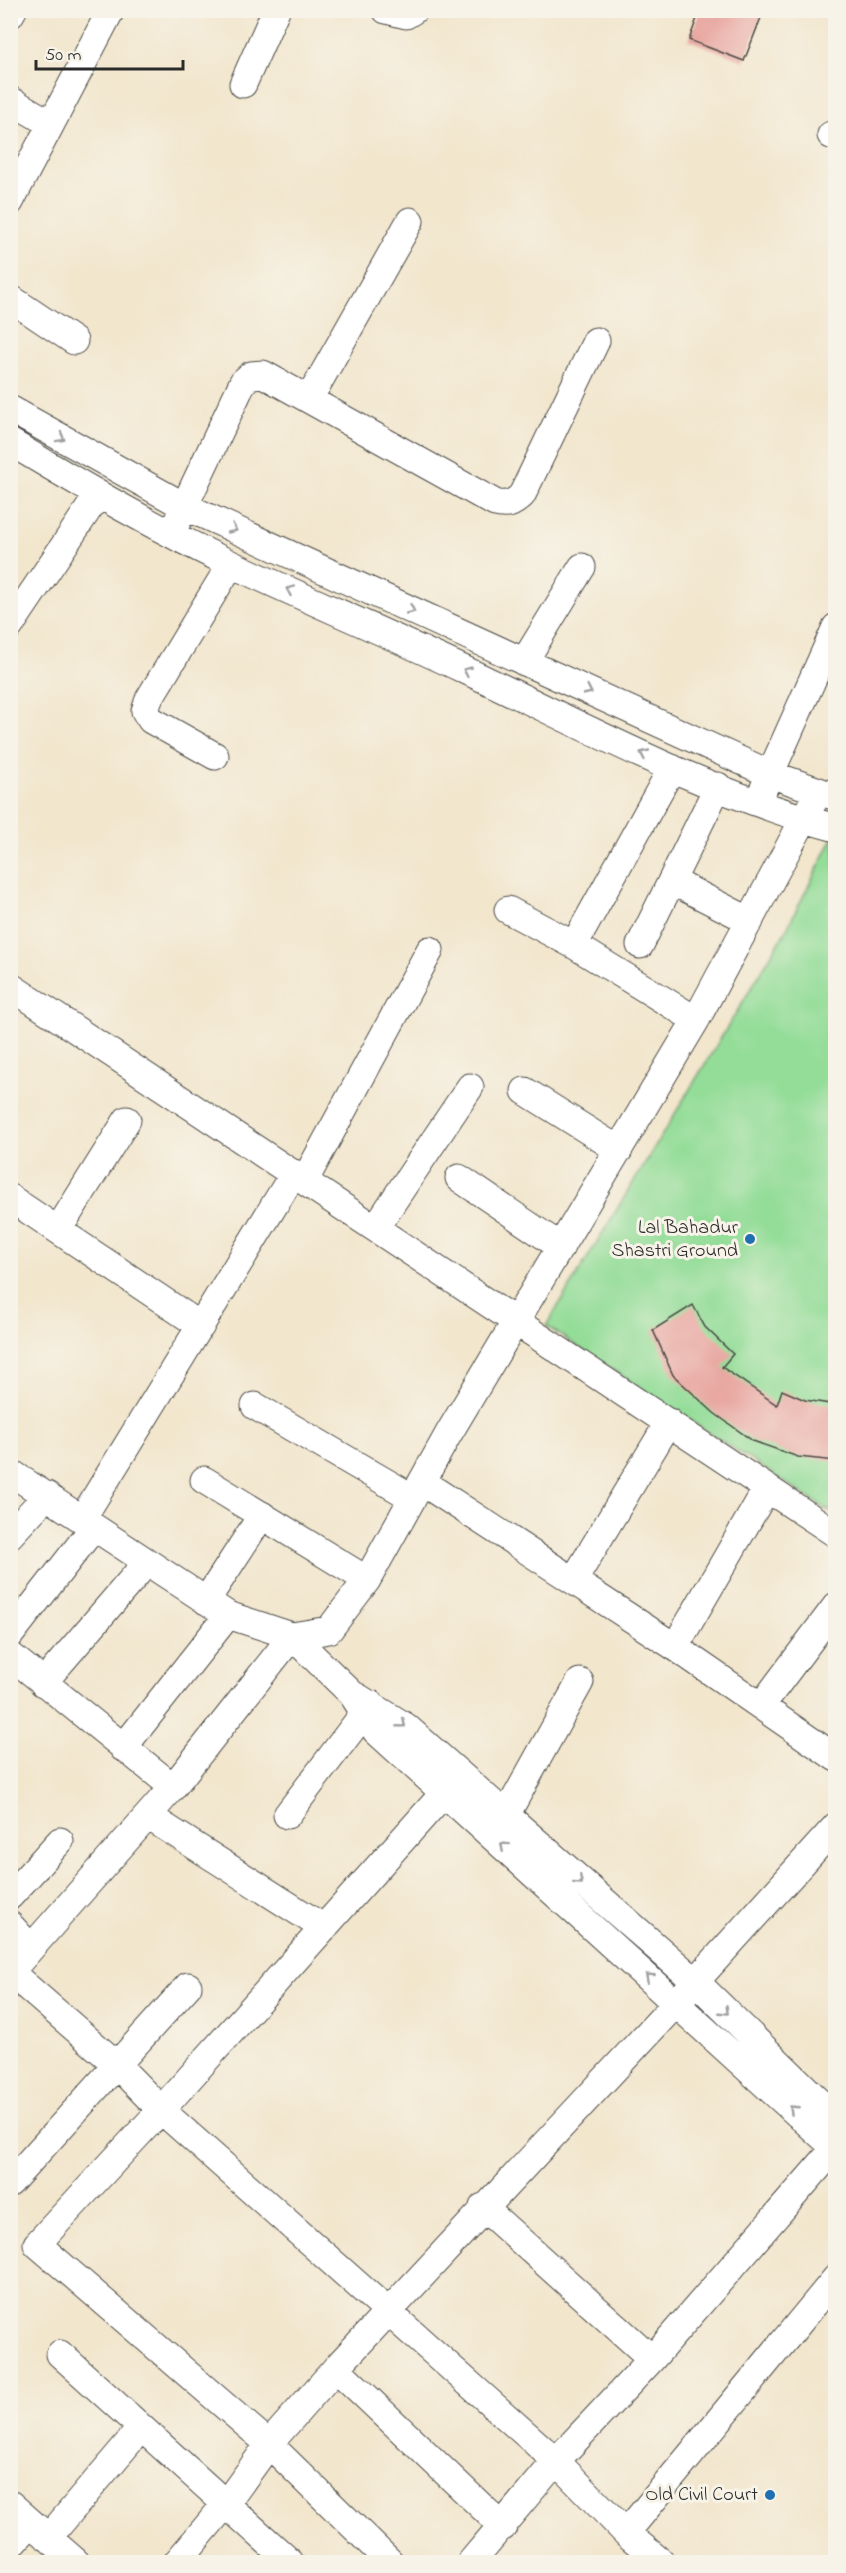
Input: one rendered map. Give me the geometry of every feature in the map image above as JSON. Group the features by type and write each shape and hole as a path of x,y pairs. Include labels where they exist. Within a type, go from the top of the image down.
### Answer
{"street":[{"path":"10,15 13,10"},
{"path":"243,84 276,10"},
{"path":"386,10 406,15 414,10"},
{"path":"10,202 51,124 103,13"},
{"path":"10,100 51,124"},
{"path":"309,399 410,221"},
{"path":"10,298 74,341"},
{"path":"172,534 243,382 251,375 264,374 504,506 515,502 522,495 596,341"},
{"path":"10,409 184,506 770,774 827,794 805,820 696,1020 517,1320 367,1580 329,1630 292,1636 173,1787 10,1972 116,2064 161,2110 556,2461 626,2533 661,2562"},
{"path":"10,442 98,495 231,564 389,634 672,768 805,820 836,828"},
{"path":"10,626 98,495"},
{"path":"214,756 163,728 152,720 146,711 149,699 231,564"},
{"path":"524,662 582,567"},
{"path":"758,802 836,627"},
{"path":"574,945 672,768"},
{"path":"640,945 718,786"},
{"path":"672,881 750,921"},
{"path":"508,910 574,945 696,1020"},
{"path":"10,1635 88,1523 201,1326 299,1177 430,950"},
{"path":"10,986 517,1320 836,1534"},
{"path":"376,1227 471,1087"},
{"path":"525,1091 619,1150"},
{"path":"58,1230 127,1120"},
{"path":"459,1178 561,1247"},
{"path":"10,1198 201,1326"},
{"path":"255,1406 418,1490 574,1580 836,1758"},
{"path":"574,1580 669,1422"},
{"path":"10,1472 217,1608 292,1636 362,1704 405,1726 505,1817 695,1982 836,2118"},
{"path":"204,1480 367,1580"},
{"path":"675,1647 767,1488"},
{"path":"10,1535 47,1496"},
{"path":"123,1748 217,1608 262,1515"},
{"path":"43,1683 147,1562"},
{"path":"761,1706 836,1606"},
{"path":"10,1655 173,1787"},
{"path":"505,1817 580,1682"},
{"path":"362,1704 376,1731 677,2002 835,2148 652,2359 556,2461 503,2527 471,2562"},
{"path":"287,1815 362,1704"},
{"path":"390,2562 269,2444 37,2244 161,2110 445,1792"},
{"path":"148,1816 324,1928"},
{"path":"177,2562 225,2505 269,2444 336,2368 389,2313 483,2207 677,2002 836,1826"},
{"path":"10,1896 60,1841"},
{"path":"10,1925 30,1947"},
{"path":"10,2183 188,1986"},
{"path":"483,2207 652,2359"},
{"path":"626,2533 836,2278"},
{"path":"60,2354 225,2505 291,2562"},
{"path":"336,2368 503,2527"},
{"path":"10,2546 40,2530 141,2428"},
{"path":"10,2504 76,2562"}],"green space":[{"path":"835,834 835,1515 546,1326 784,934"}],"building":[{"path":"700,10 764,10 744,61 689,40"},
{"path":"693,1305 705,1327 733,1354 722,1367 777,1405 782,1390 805,1400 836,1405 836,1461 798,1457 753,1441 714,1413 673,1375 653,1330"}],"place":[{"name":"Lal Bahadur Shastri Ground","path":"750,1239"},
{"name":"Old Civil Court","path":"770,2495"}]}
